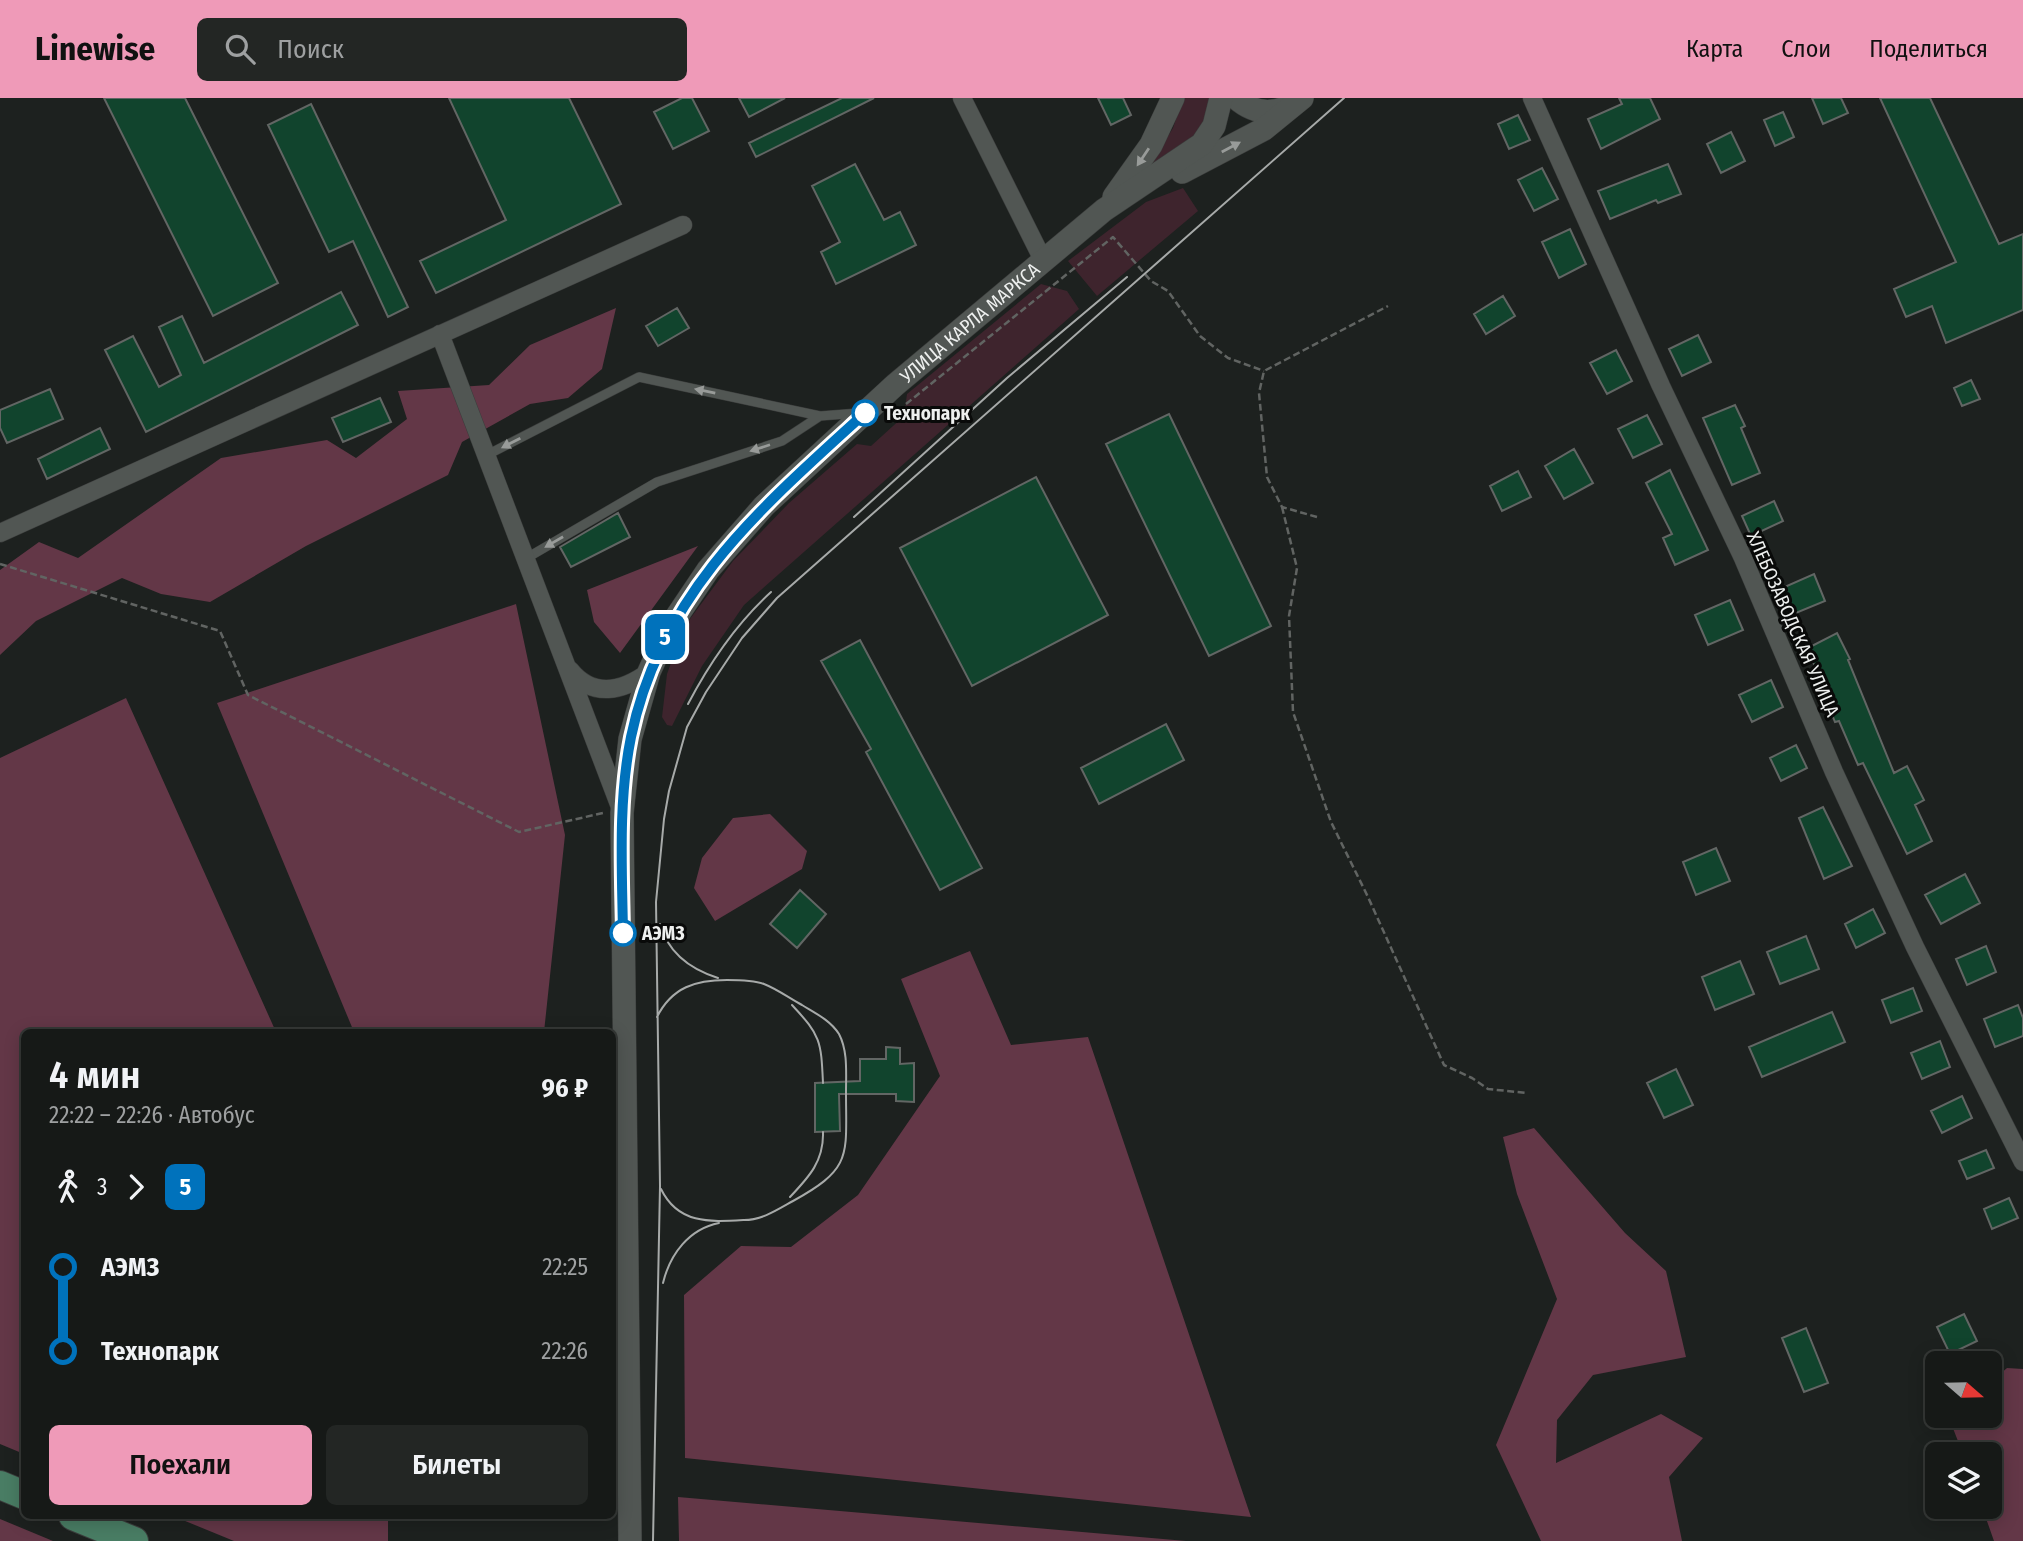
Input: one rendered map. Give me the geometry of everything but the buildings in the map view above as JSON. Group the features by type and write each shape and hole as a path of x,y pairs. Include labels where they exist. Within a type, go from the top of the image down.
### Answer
{"main road":[{"path":"0,1485 21,1494"},
{"path":"80,1519 134,1541"}],"street":[{"path":"962,98 1043,260"},
{"path":"1104,210 1151,145 1173,98"},
{"name":"УЛИЦА КАРЛА МАРКСА","path":"630,1541 613,813 649,672 669,628 708,570 764,506 865,413 1043,260 1104,210 1202,144 1214,126 1221,98"},
{"path":"1236,98 1255,110 1268,112 1277,112 1301,99"},
{"name":"ХЛЕБОЗАВОДСКАЯ УЛИЦА","path":"1532,98 1661,386 1743,558 1834,772 1915,947 2023,1162"},
{"name":"УЛИЦА КАРЛА МАРКСА","path":"1104,210 1264,130 1301,99"},
{"path":"0,533 683,225"},
{"path":"440,334 564,662 613,813"},
{"path":"564,662 576,677 587,685 604,689 632,685 649,672"}],"lane":[{"path":"485,456 639,377 820,416 865,413"},
{"path":"525,559 657,482 782,441 820,416"}],"path":[{"path":"898,410 1114,237 1151,281 1168,290 1200,335 1228,358 1264,371 1388,306"},
{"path":"1264,371 1259,393 1267,477 1282,507 1297,568 1289,616 1293,712 1331,822 1444,1066 1472,1077 1488,1089 1527,1094"},
{"path":"1282,507 1317,517"},
{"path":"0,564 220,631 248,695 519,832 613,813"}],"shaded area":[{"path":"1183,98 1214,98 1206,128 1150,165 1173,128"},
{"path":"1183,188 1198,211 1097,296 1068,261 1146,202"},
{"path":"1041,284 1067,291 1079,309 744,605 702,666 672,726 667,725 662,717 667,674 684,627 733,561 789,503 857,444 871,446 904,416 907,394"},
{"path":"616,308 602,369 568,398 530,404 462,442 448,475 306,546 210,602 161,594 122,578 36,621 0,655 0,570 39,542 78,558 221,458 327,440 356,458 407,419 398,391 489,385 530,345"},
{"path":"698,546 620,653 594,622 587,590"},
{"path":"516,604 565,835 544,1029 353,1029 217,703"},
{"path":"126,698 275,1029 21,1029 21,1453 0,1444 0,758"},
{"path":"770,814 807,851 802,869 715,921 694,888 702,858 733,818"},
{"path":"970,951 1011,1045 1088,1037 1251,1517 685,1458 684,1295 741,1246 791,1247 858,1195 940,1076 901,979"},
{"path":"1534,1128 1625,1233 1666,1271 1686,1357 1593,1375 1557,1420 1556,1463 1661,1414 1703,1438 1669,1477 1682,1541 1541,1541 1496,1445 1557,1299 1517,1194 1503,1137"},
{"path":"2007,1368 2023,1369 2023,1541 1994,1541 1986,1519 2002,1519 2002,1442 1958,1442 1953,1428 2002,1428 2002,1372"},
{"path":"678,1497 1186,1541 679,1541"},
{"path":"0,1519 53,1541 0,1541"},
{"path":"180,1519 388,1519 388,1541 234,1541"}],"tram line":[{"path":"653,1541 660,1186 656,902 664,819 687,727 706,692 742,638 777,598 1344,98"},
{"path":"854,517 1007,378 1127,277"},
{"path":"688,704 725,645 771,592"},
{"path":"660,924 668,943 681,958 698,970 718,978"},
{"path":"657,1017 678,992 695,984 727,980 760,983 817,1014 831,1025 842,1041 846,1070 846,1131 842,1158 827,1179 813,1189 763,1216 751,1220 719,1221 686,1215 676,1209 661,1189"},
{"path":"792,1005 809,1024 818,1040 823,1083"},
{"path":"790,1197 818,1160 823,1132"},
{"path":"663,1283 670,1262 682,1244 699,1231 719,1223"}],"bus line":[{"name":"5","path":"623,933 622,813 625,772 638,708 649,672 669,628 708,570 764,506 865,413"}],"place":[{"name":"Технопарк","path":"865,413"},
{"name":"АЭМЗ","path":"623,933"}]}
